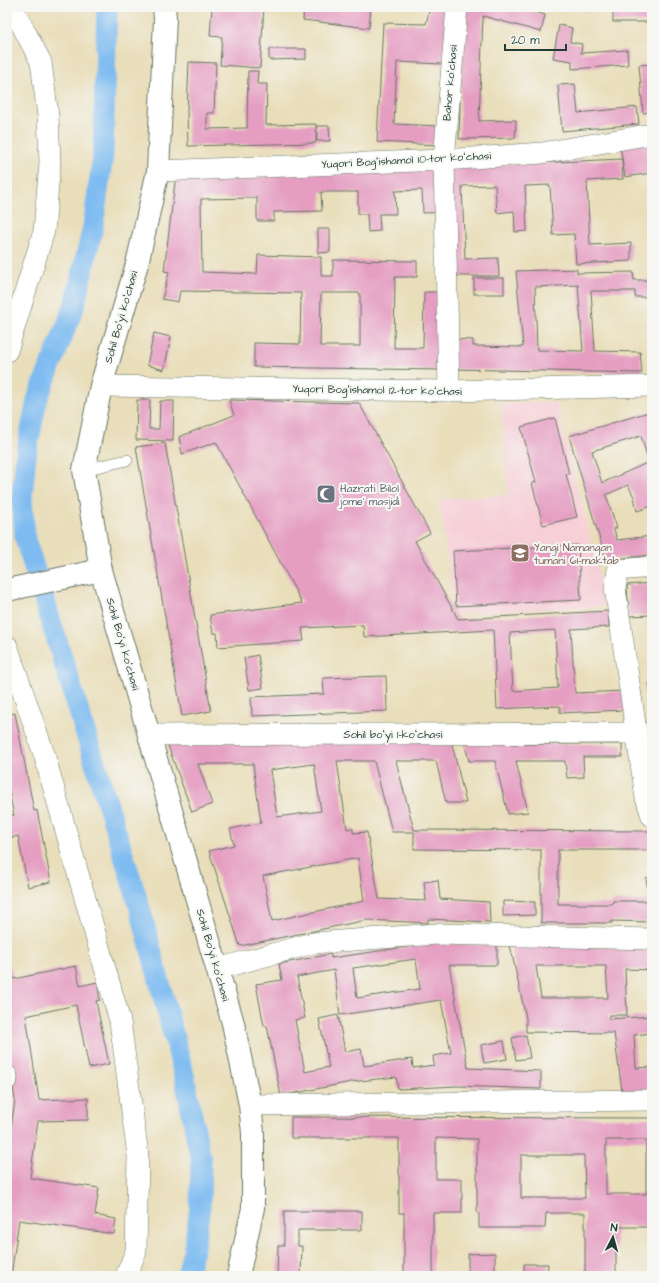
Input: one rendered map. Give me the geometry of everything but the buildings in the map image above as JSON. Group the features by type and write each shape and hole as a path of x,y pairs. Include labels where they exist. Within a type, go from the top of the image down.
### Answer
{"main road":[{"name":"Sohil Boʻyi koʻchasi","path":"164,7 165,18 158,171 137,264 101,386 84,470 91,572 149,735 233,1023 250,1105 253,1133 253,1208 238,1276"},
{"path":"7,590 91,572"}],"street":[{"path":"7,351 44,231 50,162 48,116 41,62 11,7"},
{"name":"Bahor koʻchasi","path":"449,391 444,160 457,7"},
{"name":"Yuqori Bogʻishamol 10-tor koʻchasi","path":"158,171 444,160 542,153 652,134"},
{"name":"Yuqori Bogʻishamol 12-tor koʻchasi","path":"101,386 449,391 652,386"},
{"path":"650,804 614,588 618,570 652,567"},
{"path":"7,646 44,754 120,1021 138,1156 136,1251 126,1276"},
{"name":"Sohil boʻyi 1-koʻchasi","path":"149,735 637,733"},
{"path":"217,969 313,943 436,934 652,939"},
{"path":"250,1105 652,1100"}],"lane":[{"path":"7,10 11,7"},
{"path":"84,470 127,460"}],"shaded area":[{"name":"Yangi Namangan tumani 61-maktab","path":"556,402 607,606 455,614 439,499 508,495 501,404"}],"waterway":[{"path":"107,7 103,155 93,227 74,307 37,400 26,454 22,498 25,538 140,908 185,1079 201,1160 200,1207 194,1247 187,1276"}],"place":[{"name":"Hazrati Bilol jome’ masjidi","path":"326,494"},
{"name":"Yangi Namangan tumani 61-maktab","path":"520,553"}]}
